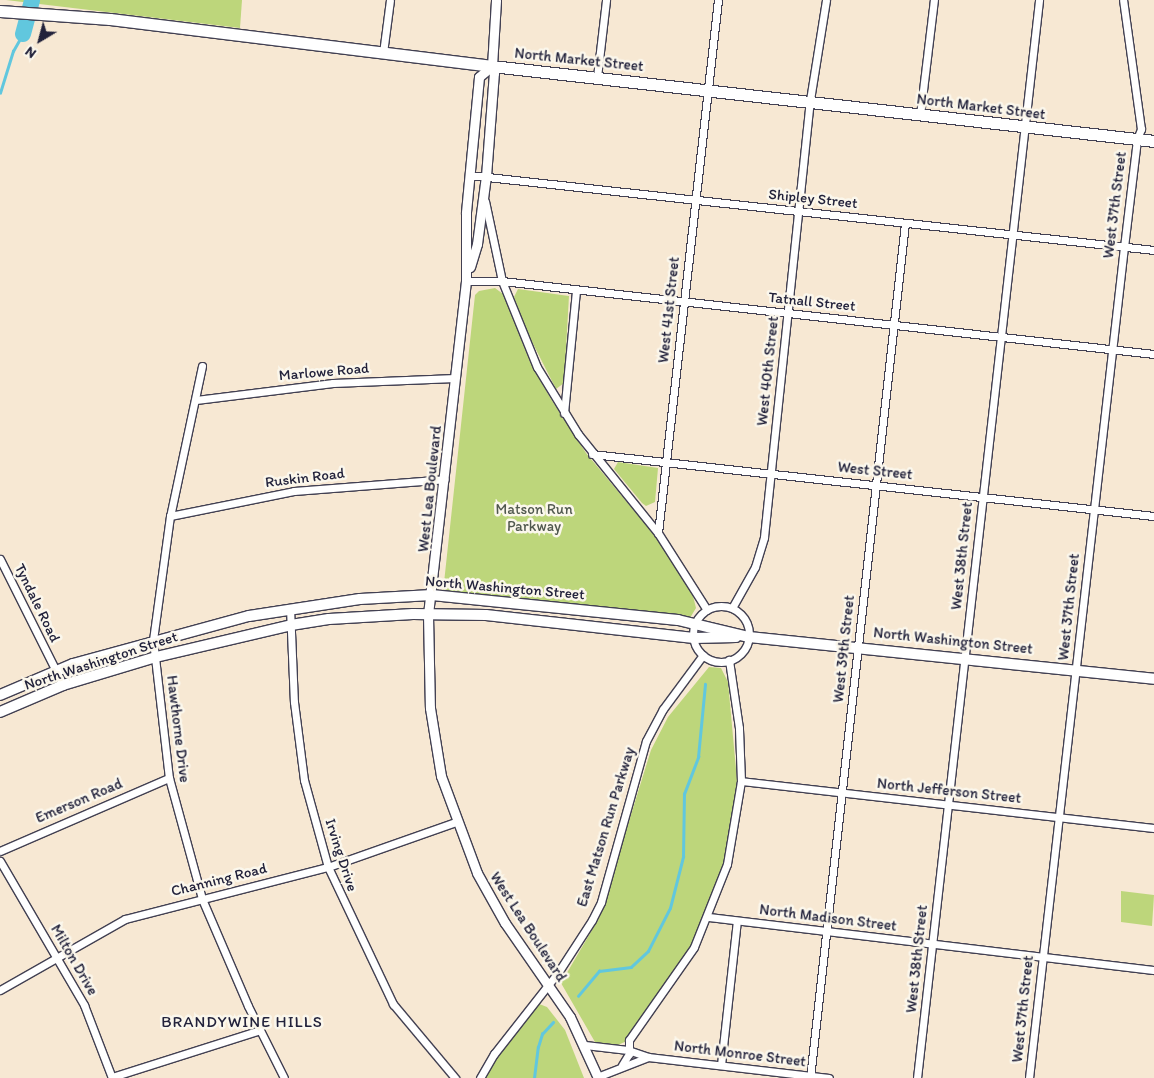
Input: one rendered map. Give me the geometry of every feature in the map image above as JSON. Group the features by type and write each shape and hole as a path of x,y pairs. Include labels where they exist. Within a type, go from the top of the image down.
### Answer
{"main road":[{"name":"North Market Street","path":"0,11 45,16 110,19 492,66 810,100 920,115 1154,141"},
{"name":"North Washington Street","path":"0,694 55,670 153,640 290,608 360,599 432,595 696,623 749,636"},
{"name":"North Washington Street","path":"0,712 63,686 156,657 291,625 329,620 428,615 486,615 694,638 749,636 964,657 1154,679"}],"street":[{"path":"384,53 390,0"},
{"path":"492,66 496,0"},
{"path":"597,77 606,0"},
{"name":"West 41st Street","path":"658,533 718,0"},
{"name":"West 40th Street","path":"732,608 761,552 771,474 810,100 826,0"},
{"path":"920,115 934,0"},
{"name":"West 38th Street","path":"917,1078 1039,0"},
{"name":"West 37th Street","path":"1029,1078 1136,139 1141,129 1123,0"},
{"name":"West Lea Boulevard","path":"466,281 477,244 486,176 494,73 492,66 478,77 469,175 466,281 432,595 428,615 432,723 441,776 456,822 487,892 548,983 586,1045 599,1078"},
{"name":"Shipley Street","path":"469,175 1154,250"},
{"path":"483,193 502,282 537,367 564,413 592,454 658,533 707,610"},
{"name":"West 39th Street","path":"810,1077 905,223"},
{"name":"Tatnall Street","path":"466,281 502,282 1154,354"},
{"path":"564,413 576,290"},
{"name":"Hawthorne Drive","path":"202,366 170,516 153,640 169,778 202,899 260,1030 284,1078"},
{"name":"Marlowe Road","path":"196,400 333,383 455,378"},
{"name":"West Street","path":"592,454 1154,516"},
{"name":"Ruskin Road","path":"170,516 294,490 445,479"},
{"name":"Tyndale Road","path":"0,559 63,686"},
{"path":"719,606 732,608 745,620 749,636 742,652 729,660 715,661 703,655 694,638 696,623 707,610 719,606"},
{"name":"Irving Drive","path":"290,608 294,702 304,780 328,867 392,1004 455,1078"},
{"name":"East Matson Run Parkway","path":"480,1078 494,1054 585,933 597,911 646,741 663,709 703,655"},
{"path":"622,1065 629,1054 629,1040 682,967 708,917 727,864 741,781 737,713 729,660"},
{"name":"Emerson Road","path":"0,851 169,778"},
{"name":"North Jefferson Street","path":"741,781 1154,828"},
{"name":"Channing Road","path":"0,990 125,919 328,867 456,822"},
{"name":"Milton Drive","path":"0,861 84,1005 112,1078"},
{"name":"North Madison Street","path":"708,917 1154,970"},
{"path":"721,1065 737,921"},
{"path":"112,1078 260,1030"},
{"path":"586,1045 628,1050 648,1057"},
{"path":"599,1078 608,1070 648,1057"},
{"name":"North Monroe Street","path":"648,1057 829,1078"}],"green space":[{"path":"6,0 242,0 240,28"},
{"name":"Matson Run Parkway","path":"495,288 503,294 531,364 551,399 586,453 661,543 692,592 696,608 690,618 443,592 475,295 479,291"},
{"path":"518,289 569,296 564,383 556,389 526,330 514,297"},
{"path":"618,462 658,468 655,502 646,506 642,503 614,469"},
{"path":"709,667 721,668 728,682 737,780 730,842 722,881 697,941 629,1040 618,1045 595,1042 561,983 599,918 651,750 668,717"},
{"path":"1121,891 1154,895 1152,926 1121,922"},
{"path":"534,1002 547,1007 565,1030 584,1078 480,1078"}],"waterway":[{"path":"23,34 32,0"},
{"path":"0,93 13,51 23,34"},
{"path":"578,996 599,971 631,967 648,951 670,908 683,857 684,794 698,757 705,684"},
{"path":"534,1078 538,1047 542,1034 553,1022"}],"district":[{"name":"BRANDYWINE HILLS","path":"242,1022"}]}
